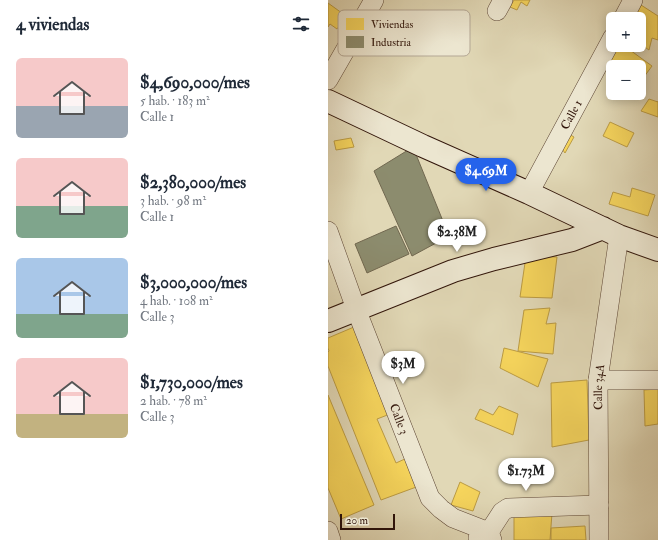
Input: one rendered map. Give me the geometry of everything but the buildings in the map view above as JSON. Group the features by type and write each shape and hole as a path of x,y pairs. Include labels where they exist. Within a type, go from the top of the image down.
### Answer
{"street":[{"path":"368,10 374,0"},
{"path":"627,12 633,0"},
{"name":"Calle 1","path":"529,193 606,51"},
{"path":"328,80 342,56"},
{"path":"328,101 611,232 658,250"},
{"name":"Calle 3","path":"328,230 356,309 430,498 453,518 485,537"},
{"path":"328,321 453,271 494,259 611,232"},
{"name":"Calle 34A","path":"599,540 598,380 611,232"},
{"path":"598,380 658,380"},
{"path":"485,537 502,512 508,508 599,504"},
{"path":"328,531 331,540"}]}
